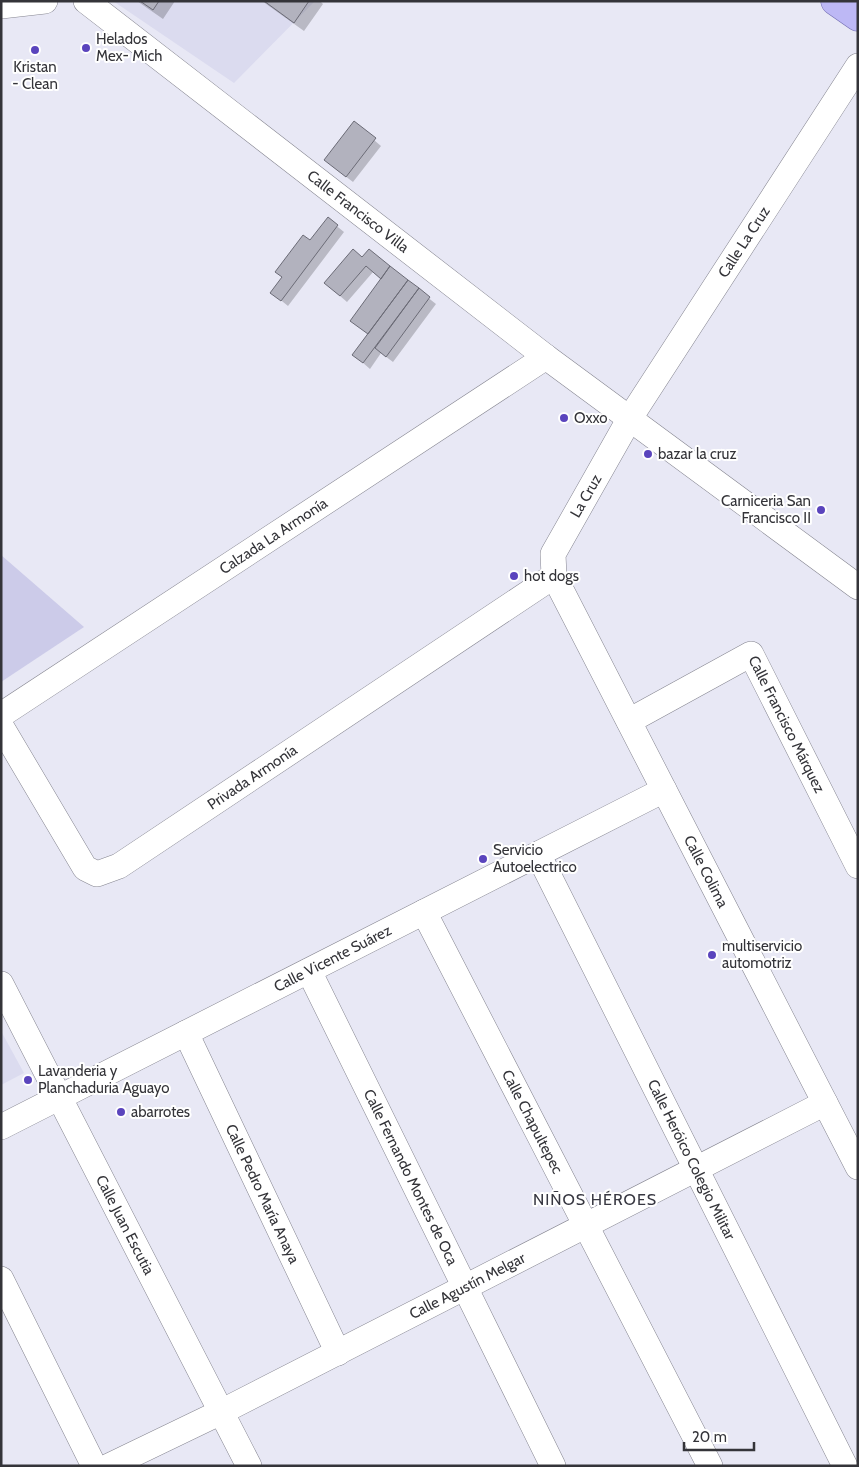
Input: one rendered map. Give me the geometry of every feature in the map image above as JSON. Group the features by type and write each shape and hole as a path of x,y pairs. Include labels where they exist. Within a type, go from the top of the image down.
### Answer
{"main road":[{"path":"835,1 858,16"}],"street":[{"path":"1,6 45,1"},
{"name":"Calle Francisco Villa","path":"86,1 546,356 858,586"},
{"name":"Calle La Cruz","path":"630,418 858,66"},
{"name":"Calzada La Armonía","path":"1,715 546,356"},
{"name":"La Cruz","path":"554,576 553,554 630,418"},
{"name":"Calle Colima","path":"554,576 858,1167"},
{"name":"Privada Armonía","path":"1,726 85,868 97,874 119,866 554,576"},
{"name":"Calle Francisco Márquez","path":"629,721 751,654 858,866"},
{"name":"Calle Vicente Suárez","path":"1,1126 664,790"},
{"name":"Calle Heróico Colegio Militar","path":"538,854 845,1466"},
{"name":"Calle Chapultepec","path":"424,912 710,1466"},
{"name":"Calle Fernando Montes de Oca","path":"309,971 553,1466"},
{"name":"Calle Juan Escutia","path":"1,984 249,1466"},
{"name":"Calle Pedro María Anaya","path":"186,1033 338,1353"},
{"name":"Calle Agustín Melgar","path":"109,1466 222,1412 825,1103"},
{"path":"1,1279 94,1466"}],"shaded area":[{"path":"113,1 315,1 234,83"},
{"path":"1,555 84,627 1,682"},
{"path":"1,1031 24,1073 1,1085"}],"building":[{"path":"140,1 159,1 153,10"},
{"path":"264,1 309,1 294,23"},
{"path":"354,121 376,138 346,177 324,160"},
{"path":"328,217 338,225 281,301 270,293 282,277 275,272 303,235 310,240"},
{"path":"353,249 362,257 369,249 390,266 381,279 366,266 340,296 324,283"},
{"path":"390,266 408,280 368,334 350,321"},
{"path":"408,280 419,288 363,363 352,355"},
{"path":"419,288 430,297 386,357 375,348"}],"place":[{"name":"Helados Mex- Mich","path":"86,48"},
{"name":"Kristan - Clean","path":"35,50"},
{"name":"Oxxo","path":"564,418"},
{"name":"bazar la cruz","path":"648,454"},
{"name":"Carniceria San Francisco II","path":"821,510"},
{"name":"hot dogs","path":"514,576"},
{"name":"Servicio Autoelectrico","path":"483,859"},
{"name":"multiservicio automotriz","path":"712,955"},
{"name":"Lavanderia y Planchaduria Aguayo","path":"28,1080"},
{"name":"abarrotes","path":"121,1112"}],"district":[{"name":"NIÑOS HÉROES","path":"595,1199"}]}
